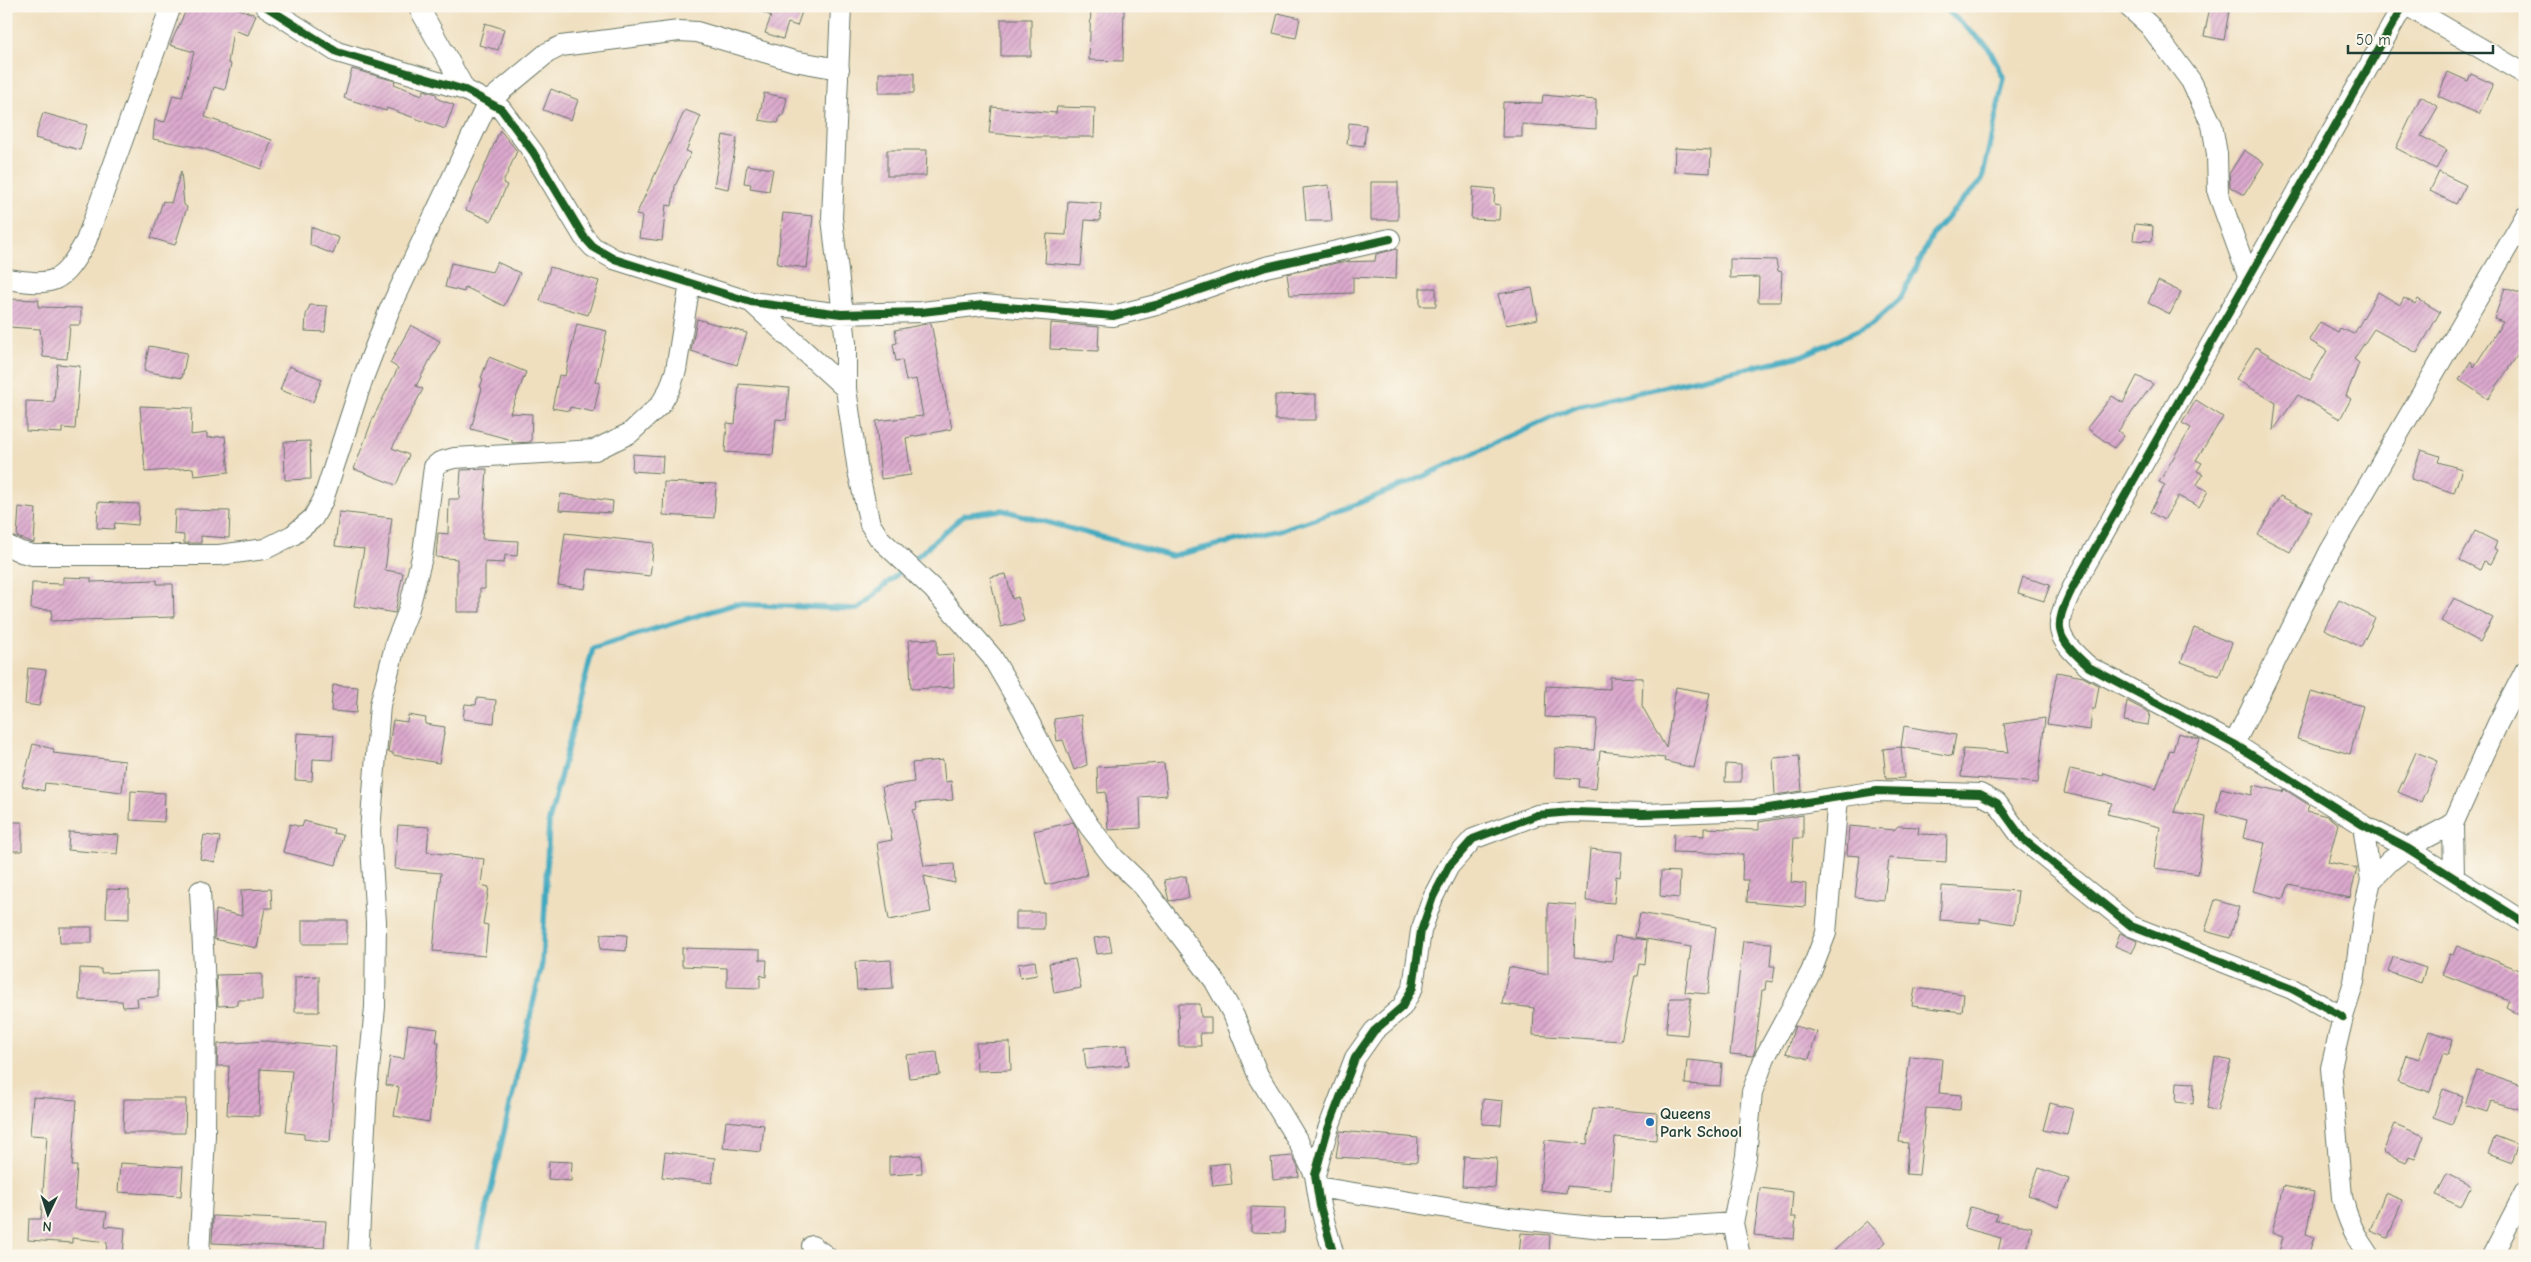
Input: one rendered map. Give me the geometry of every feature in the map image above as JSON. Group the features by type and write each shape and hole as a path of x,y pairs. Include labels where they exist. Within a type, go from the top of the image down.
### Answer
{"street":[{"path":"6,279 34,284 54,281 71,268 86,241 171,6"},
{"path":"265,6 337,52 465,90 501,109 534,152 584,237 593,247 614,259 751,302 841,314 922,312 983,305 1113,316 1156,305 1266,267 1390,239"},
{"path":"418,6 465,90"},
{"path":"841,6 832,218 841,314 846,343 846,388 870,524 879,538 933,589 992,656 1024,710 1054,770 1089,826 1114,858 1143,886 1214,980 1234,1016 1258,1075 1299,1143 1316,1181 1334,1256"},
{"path":"2128,6 2149,25 2191,81 2212,125 2218,194 2248,276"},
{"path":"2403,6 2072,587 2060,612 2059,634 2069,648 2089,666 2234,744 2363,825 2407,848 2525,923"},
{"path":"2408,6 2525,74"},
{"path":"6,545 33,555 219,556 265,549 293,535 313,518 323,500 363,378 389,311 488,102 547,53 561,46 679,31 697,32 794,61 839,69"},
{"path":"2234,744 2330,551 2525,217"},
{"path":"358,1256 367,1090 375,1007 376,922 370,830 380,705 396,642 408,612 423,553 434,467 440,462 454,458 595,450 630,433 661,404 670,388 676,370 690,283"},
{"path":"751,302 846,388"},
{"path":"2454,878 2453,824 2498,723 2525,671"},
{"path":"1316,1181 1327,1132 1355,1058 1374,1031 1402,1007 1413,987 1421,931 1433,896 1449,866 1473,839 1537,815 1571,812 1643,814 1756,810 1877,791 1980,794 1997,803 2023,838 2131,926 2292,989 2343,1016"},
{"path":"1740,1256 1733,1223 1746,1156 1752,1092 1758,1073 1811,972 1826,933 1838,797"},
{"path":"2370,881 2390,861 2407,848 2453,824"},
{"path":"2363,825 2370,881 2364,909 2354,982 2343,1016 2332,1068 2342,1197 2346,1216 2356,1238 2369,1256"},
{"path":"198,1256 205,1136 206,1005 200,891"},
{"path":"1316,1181 1509,1218 1602,1228 1663,1228 1733,1223"},
{"path":"2492,1256 2525,1192"}],"building":[{"path":"188,6 231,6 256,15 248,35 233,30 228,63 231,64 225,90 214,87 205,117 272,140 261,169 201,148 153,139 155,120 165,122 173,95 182,97 194,52 170,45"},
{"path":"749,6 804,6 797,26 788,23 783,39 765,33 771,16"},
{"path":"1091,6 1124,6 1123,61 1089,60"},
{"path":"2210,7 2229,11 2224,40 2204,36"},
{"path":"1278,13 1300,18 1296,38 1273,33"},
{"path":"1001,19 1031,19 1031,56 1001,56"},
{"path":"485,23 504,29 498,50 479,45"},
{"path":"352,69 395,81 394,84 422,95 424,90 436,94 438,99 454,105 445,129 387,108 386,111 344,98"},
{"path":"2448,72 2468,81 2471,74 2493,84 2479,114 2438,96"},
{"path":"879,73 914,73 914,93 879,93"},
{"path":"551,89 578,100 571,120 543,110"},
{"path":"764,93 787,98 783,116 780,116 778,123 759,120"},
{"path":"1543,95 1596,100 1596,129 1522,124 1522,137 1502,137 1503,102 1542,103"},
{"path":"2421,96 2438,107 2421,136 2447,150 2436,169 2396,148"},
{"path":"992,107 1056,113 1057,107 1095,108 1094,137 1037,137 989,133"},
{"path":"685,110 701,116 686,151 691,153 675,186 672,206 666,205 662,241 639,238 642,216 636,215"},
{"path":"43,113 87,125 80,150 35,138"},
{"path":"1349,123 1366,125 1364,146 1347,144"},
{"path":"500,130 517,151 503,183 507,185 491,221 466,210"},
{"path":"723,135 737,138 728,189 714,186"},
{"path":"1675,148 1711,150 1710,173 1674,171"},
{"path":"887,150 927,150 926,176 887,176"},
{"path":"2244,150 2264,163 2244,195 2230,187 2229,174"},
{"path":"747,165 773,169 769,191 750,188 751,184 744,183"},
{"path":"181,171 184,205 187,207 175,245 151,238 163,201 171,203"},
{"path":"2439,172 2466,185 2456,204 2430,191"},
{"path":"1371,182 1398,182 1398,220 1371,220"},
{"path":"1329,185 1332,221 1306,221 1303,188"},
{"path":"1473,187 1495,189 1494,204 1500,205 1499,220 1471,219"},
{"path":"1068,201 1101,203 1100,221 1085,220 1081,266 1045,263 1047,234 1066,235"},
{"path":"783,213 813,216 807,268 777,264"},
{"path":"2135,224 2153,226 2152,241 2133,240"},
{"path":"311,227 339,238 333,254 310,245"},
{"path":"1397,249 1396,279 1353,277 1353,293 1290,295 1287,274 1341,262 1375,261 1376,254"},
{"path":"1730,259 1776,260 1778,271 1782,272 1780,302 1758,302 1759,277 1730,278"},
{"path":"497,262 520,273 504,306 465,287 464,292 445,287 451,263 492,272"},
{"path":"550,267 599,281 588,315 540,301"},
{"path":"2158,281 2181,292 2170,314 2148,303"},
{"path":"1420,288 1436,288 1436,306 1420,306"},
{"path":"1532,288 1538,319 1506,325 1498,294"},
{"path":"2505,288 2525,295 2525,344 2488,399 2459,380 2471,361 2474,367 2503,322 2494,319"},
{"path":"2378,292 2400,305 2404,298 2415,304 2418,299 2440,312 2417,353 2374,329 2354,359 2359,363 2346,396 2351,399 2340,419 2298,395 2273,431 2276,403 2236,379 2256,347 2310,380 2327,351 2309,340 2320,322 2338,332 2340,328 2354,334"},
{"path":"9,299 39,300 38,307 81,308 81,325 70,325 67,359 43,357 40,329 8,327"},
{"path":"310,305 327,306 325,332 305,331 306,315"},
{"path":"697,319 747,333 737,365 691,351"},
{"path":"931,323 952,429 906,438 911,475 881,479 876,421 923,416 916,379 906,381 902,360 896,361 893,344 897,343 895,330"},
{"path":"1051,323 1099,327 1098,351 1050,349"},
{"path":"577,324 607,331 595,382 600,383 594,412 570,407 569,411 552,408 559,375 565,376"},
{"path":"411,325 440,341 416,386 423,389 392,448 409,455 396,485 354,469 373,418 398,368 390,363"},
{"path":"149,346 187,353 182,378 144,371"},
{"path":"489,357 526,372 510,413 532,414 531,442 512,443 512,440 471,429 482,388 480,387 483,379 481,378"},
{"path":"57,364 80,366 75,429 62,428 62,433 26,431 26,401 54,402"},
{"path":"289,366 322,379 313,402 280,390"},
{"path":"2137,376 2153,384 2118,431 2124,436 2114,448 2087,428 2112,396 2123,403"},
{"path":"739,384 789,388 786,420 776,419 773,455 725,452 727,423 735,424"},
{"path":"1316,394 1316,420 1275,420 1275,395"},
{"path":"2196,400 2223,417 2196,460 2202,463 2197,471 2203,474 2197,485 2208,491 2199,507 2178,496 2164,520 2150,512 2165,485 2159,482 2191,428 2182,423"},
{"path":"140,406 192,408 191,435 207,433 207,438 225,436 229,472 194,476 193,468 145,472"},
{"path":"310,441 311,479 285,480 284,442"},
{"path":"2421,450 2440,456 2438,462 2462,469 2454,493 2411,479"},
{"path":"633,454 663,456 662,473 632,471"},
{"path":"487,469 482,539 518,541 517,556 505,555 504,563 485,562 485,589 480,589 480,612 457,612 457,559 436,557 438,533 448,534 449,499 459,499 461,470"},
{"path":"664,482 716,484 714,518 663,515"},
{"path":"561,494 613,501 612,513 559,510"},
{"path":"2280,496 2312,512 2290,552 2258,535"},
{"path":"98,502 139,504 138,525 115,523 114,529 97,528"},
{"path":"19,507 36,509 34,543 17,537"},
{"path":"175,510 230,511 229,538 201,536 201,543 184,543 184,535 174,534"},
{"path":"339,512 392,518 385,570 403,573 395,613 354,606 364,549 335,546"},
{"path":"2475,531 2497,542 2494,549 2498,550 2491,564 2484,561 2480,570 2460,560"},
{"path":"565,533 654,543 650,576 588,569 585,589 558,585"},
{"path":"1006,574 1012,599 1018,597 1024,621 1001,627 990,577"},
{"path":"63,577 91,578 91,582 157,580 157,584 173,584 174,617 51,621 52,610 31,609 32,583 63,584"},
{"path":"2023,577 2050,585 2044,601 2018,593"},
{"path":"2454,598 2493,618 2480,642 2441,621"},
{"path":"2339,600 2375,618 2361,647 2324,629"},
{"path":"2194,628 2232,643 2219,676 2181,662"},
{"path":"937,639 937,655 953,654 954,687 911,689 909,640"},
{"path":"28,668 46,670 39,706 25,704"},
{"path":"2057,672 2083,677 2099,686 2095,709 2092,709 2090,730 2047,724"},
{"path":"1610,677 1643,678 1642,706 1666,748 1676,687 1710,693 1694,768 1664,761 1665,758 1600,751 1596,789 1579,787 1580,779 1554,777 1555,748 1594,750 1597,719 1545,717 1546,686 1610,689"},
{"path":"333,685 358,687 356,713 331,711"},
{"path":"2311,692 2363,706 2350,754 2297,739"},
{"path":"477,698 496,700 494,723 463,719 465,704 476,705"},
{"path":"2127,701 2150,713 2148,725 2124,721"},
{"path":"408,715 426,718 425,724 445,727 439,763 393,755 393,753 388,752 393,720 407,722"},
{"path":"1081,715 1087,765 1074,770 1063,740 1057,741 1054,719"},
{"path":"2045,718 2038,783 1961,777 1963,749 2009,752 2004,724"},
{"path":"1904,726 1956,735 1952,756 1901,747"},
{"path":"297,733 334,735 332,760 313,759 312,781 295,780"},
{"path":"2178,733 2200,739 2174,812 2206,817 2198,874 2154,868 2160,827 2107,814 2112,803 2064,793 2070,769 2103,776 2104,773 2156,789 2170,750 2173,751"},
{"path":"33,744 54,749 53,753 125,761 122,792 45,783 44,791 22,786"},
{"path":"1901,747 1904,778 1886,779 1883,749"},
{"path":"2416,752 2438,761 2421,802 2398,792"},
{"path":"1799,756 1802,791 1775,795 1773,758"},
{"path":"943,760 945,782 951,781 953,800 916,803 917,809 913,810 924,866 954,864 955,883 924,876 931,912 889,920 877,843 892,840 882,787 914,782 912,763"},
{"path":"1164,763 1167,795 1140,797 1141,828 1108,830 1106,792 1098,793 1097,767"},
{"path":"1726,764 1741,765 1741,782 1725,782"},
{"path":"2254,785 2283,792 2284,789 2309,805 2307,811 2327,816 2338,824 2328,862 2357,868 2350,898 2289,884 2284,899 2253,891 2265,843 2243,838 2247,820 2216,812 2221,788 2252,795"},
{"path":"131,791 165,793 164,822 130,820"},
{"path":"1803,815 1803,838 1794,838 1791,882 1806,884 1805,907 1747,902 1748,880 1742,880 1743,854 1673,852 1674,834 1704,836 1704,828 1759,830 1759,822"},
{"path":"304,821 334,829 333,833 343,835 336,865 283,852 290,824 302,827"},
{"path":"6,822 22,822 22,851 6,851"},
{"path":"1073,822 1077,829 1087,875 1046,885 1034,831"},
{"path":"398,825 429,827 427,852 484,859 481,885 489,887 483,924 488,925 485,956 433,951 441,873 395,869"},
{"path":"1849,826 1894,830 1898,826 1919,827 1918,834 1947,835 1946,862 1889,858 1884,900 1855,897 1860,856 1847,855"},
{"path":"69,832 119,835 117,854 68,850"},
{"path":"204,835 220,837 215,862 200,859"},
{"path":"1590,849 1622,852 1620,877 1616,876 1614,903 1586,901"},
{"path":"1661,871 1680,872 1679,898 1660,896"},
{"path":"1186,876 1189,898 1169,901 1164,880"},
{"path":"1942,886 2018,891 2014,924 1980,919 1980,923 1940,920"},
{"path":"107,889 129,890 129,919 106,918"},
{"path":"271,889 272,908 265,908 257,948 214,939 216,910 242,916 241,890"},
{"path":"2215,900 2239,907 2230,938 2205,931"},
{"path":"1548,903 1576,905 1574,957 1612,961 1615,936 1647,940 1645,965 1640,964 1638,976 1635,976 1621,1041 1533,1035 1534,1008 1502,1004 1509,967 1548,975"},
{"path":"1016,912 1044,912 1044,929 1016,929"},
{"path":"1640,913 1716,927 1708,994 1685,992 1691,947 1635,937"},
{"path":"302,920 347,920 347,944 302,944"},
{"path":"59,927 92,927 92,943 60,943"},
{"path":"2120,933 2137,941 2132,953 2115,946"},
{"path":"601,934 627,935 626,951 600,949"},
{"path":"1109,936 1112,952 1097,954 1094,938"},
{"path":"1743,941 1772,943 1770,966 1775,966 1773,982 1766,981 1765,990 1762,990 1753,1056 1730,1054"},
{"path":"2457,946 2525,972 2525,1018 2506,1007 2509,1000 2442,974 2450,954 2453,955"},
{"path":"682,948 760,950 760,960 767,960 766,977 760,975 760,988 727,987 727,968 682,966"},
{"path":"2393,957 2426,968 2421,983 2388,972"},
{"path":"1075,959 1081,988 1054,993 1049,963"},
{"path":"891,960 893,988 857,990 855,962"},
{"path":"1035,961 1037,975 1020,978 1018,964"},
{"path":"80,968 101,969 101,973 158,971 158,997 137,998 138,1006 123,1007 122,1001 79,1000"},
{"path":"262,974 262,1000 237,1000 237,1005 218,1006 216,975"},
{"path":"319,976 319,1012 295,1012 295,977"},
{"path":"1915,988 1964,994 1962,1012 1912,1006"},
{"path":"1670,998 1691,998 1687,1035 1666,1033"},
{"path":"1178,1004 1200,1004 1201,1017 1211,1017 1211,1033 1200,1033 1201,1046 1179,1046"},
{"path":"408,1025 438,1029 436,1042 439,1042 429,1122 394,1116 399,1087 386,1085 390,1057 404,1059"},
{"path":"1795,1026 1817,1032 1809,1059 1786,1053"},
{"path":"2429,1031 2453,1039 2448,1055 2443,1053 2430,1092 2398,1082 2407,1055 2419,1059"},
{"path":"266,1041 336,1047 330,1142 304,1139 304,1134 286,1132 292,1071 260,1069 259,1116 227,1115 229,1066 217,1066 218,1044"},
{"path":"1010,1042 1011,1070 977,1071 976,1043"},
{"path":"1127,1045 1129,1065 1086,1069 1084,1048"},
{"path":"937,1052 940,1075 909,1078 906,1055"},
{"path":"1910,1056 1942,1059 1939,1093 1961,1095 1960,1110 1926,1108 1919,1175 1906,1174 1908,1143 1899,1142"},
{"path":"2215,1057 2231,1061 2217,1111 2207,1108"},
{"path":"1687,1060 1722,1063 1720,1086 1685,1084"},
{"path":"2477,1070 2525,1086 2525,1111 2491,1101 2487,1112 2465,1105"},
{"path":"2177,1082 2194,1083 2193,1104 2176,1102"},
{"path":"2443,1089 2463,1096 2452,1124 2433,1117"},
{"path":"33,1097 77,1100 72,1166 77,1166 74,1209 107,1212 105,1226 125,1228 123,1256 106,1255 107,1242 72,1238 72,1243 28,1240 29,1219 41,1219 47,1136 30,1135"},
{"path":"124,1099 186,1099 185,1133 123,1133"},
{"path":"1483,1099 1503,1101 1501,1125 1482,1124"},
{"path":"2050,1103 2073,1109 2067,1135 2043,1130"},
{"path":"1593,1108 1657,1113 1656,1140 1615,1137 1611,1190 1567,1186 1566,1193 1540,1190 1545,1140 1587,1144"},
{"path":"726,1121 764,1125 761,1152 723,1148"},
{"path":"2395,1124 2424,1136 2415,1159 2409,1157 2406,1162 2383,1152"},
{"path":"1340,1131 1418,1138 1417,1162 1336,1157"},
{"path":"2495,1136 2519,1145 2512,1162 2488,1153"},
{"path":"665,1152 715,1158 712,1183 662,1177"},
{"path":"921,1155 922,1173 889,1175 889,1157"},
{"path":"1292,1156 1298,1167 1299,1177 1273,1180 1271,1158"},
{"path":"1464,1156 1497,1158 1495,1188 1462,1186"},
{"path":"549,1161 572,1162 571,1181 548,1179"},
{"path":"120,1163 183,1167 181,1196 118,1192"},
{"path":"1229,1163 1232,1184 1213,1186 1210,1165"},
{"path":"2039,1168 2069,1179 2058,1207 2028,1195"},
{"path":"2447,1174 2471,1186 2461,1207 2436,1195"},
{"path":"2283,1186 2314,1192 2306,1234 2314,1237 2308,1256 2278,1256 2283,1237 2272,1233"},
{"path":"1760,1188 1793,1192 1791,1217 1796,1217 1794,1239 1754,1235"},
{"path":"2385,1193 2402,1200 2388,1238 2370,1231"},
{"path":"1251,1207 1285,1208 1284,1233 1251,1232"},
{"path":"1970,1207 1997,1214 1995,1220 2032,1227 2026,1256 1998,1252 2001,1238 1964,1228"},
{"path":"213,1216 326,1221 324,1248 212,1243"},
{"path":"1867,1221 1886,1242 1870,1256 1828,1256"},
{"path":"1521,1233 1550,1235 1549,1256 1519,1256"}],"waterway":[{"path":"476,1256 542,964 549,821 593,648 735,604 858,609 964,515 1002,510 1171,556 1280,530 1347,508 1413,481 1577,406 1801,356 1871,325 1901,298 1934,232 1982,180 2004,78 1988,47 1942,6"}],"cycle path":[{"path":"265,6 337,52 465,90 501,109 533,152 584,237 593,247 614,259 751,302 841,314 922,312 983,305 1113,316 1156,305 1266,267 1390,239"},
{"path":"2403,6 2073,587 2062,613 2060,631 2069,647 2089,667 2234,744 2363,825 2407,848 2525,923"},
{"path":"1334,1256 1320,1206 1315,1175 1327,1132 1355,1058 1374,1031 1402,1007 1413,987 1421,931 1433,897 1449,866 1473,839 1537,815 1571,812 1643,814 1756,810 1877,791 1980,794 1997,803 2023,839 2131,926 2292,989 2343,1017"}],"place":[{"name":"Queens Park School","path":"1650,1122"}]}
